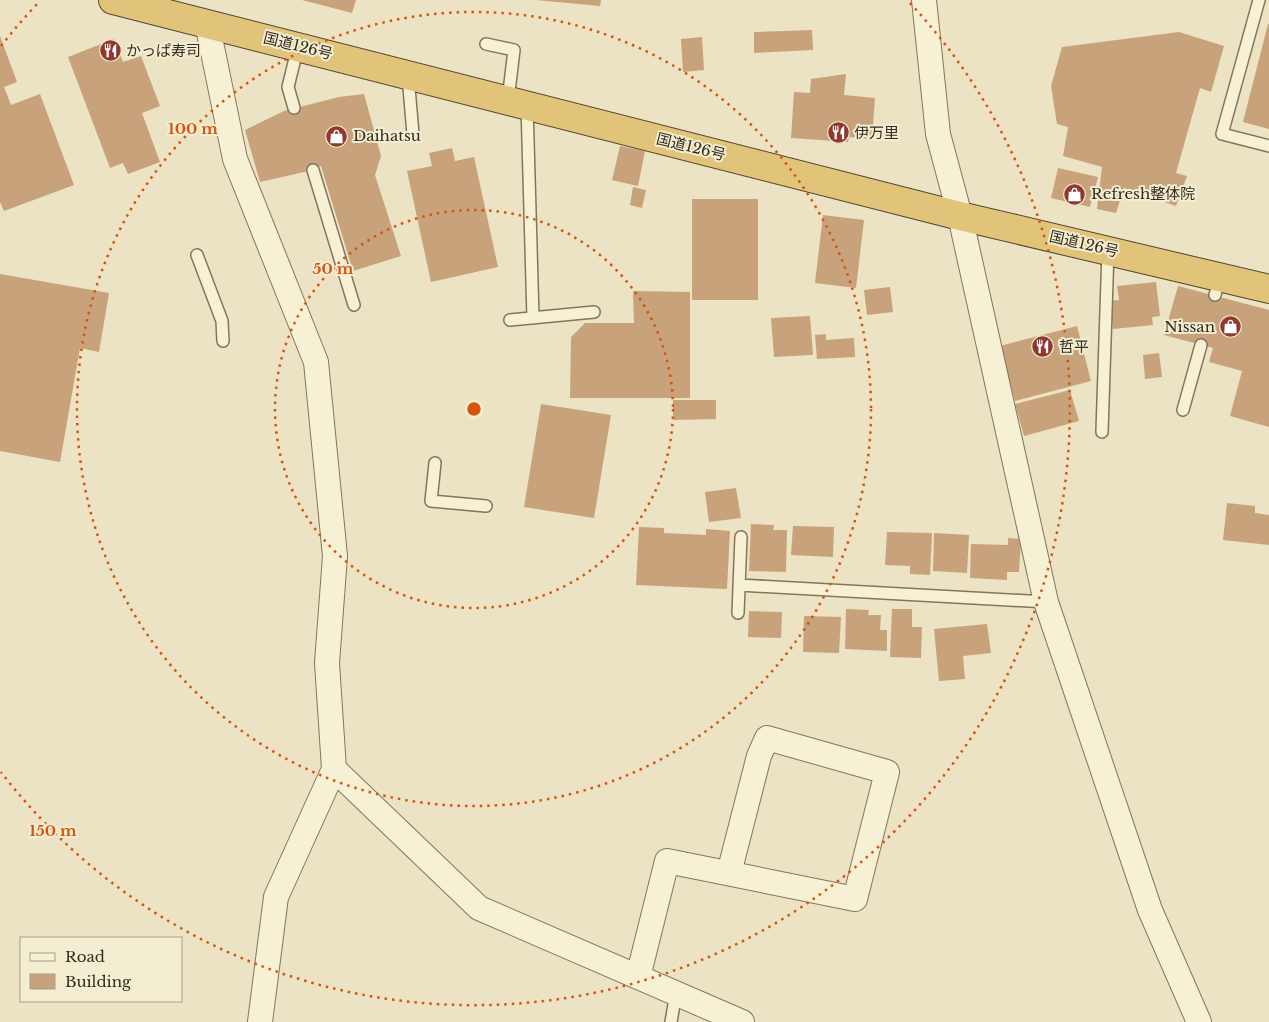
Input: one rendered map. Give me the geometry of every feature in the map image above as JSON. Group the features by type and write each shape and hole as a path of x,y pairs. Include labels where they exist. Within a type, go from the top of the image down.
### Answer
{"highway":[{"name":"国道126号","path":"113,0 169,7 206,23 960,216 1108,250 1217,286 1269,289"}],"street":[{"path":"924,0 938,134 960,216 1046,602 1150,910 1199,1022"},
{"path":"206,23 235,160 316,362 335,556 328,663 334,769 276,897 260,1022"},
{"path":"638,977 667,861 855,899 887,772 767,738 759,756 729,873"},
{"path":"334,769 479,908 742,1022"}],"lane":[{"path":"1259,0 1222,134 1269,146"},
{"path":"486,44 514,50 533,318"},
{"path":"294,108 288,88 298,46"},
{"path":"408,74 413,134"},
{"path":"313,170 354,305"},
{"path":"1102,432 1108,250"},
{"path":"197,255 222,321 223,341"},
{"path":"510,320 594,312"},
{"path":"1183,410 1201,345"},
{"path":"435,463 431,501 486,506"},
{"path":"738,613 741,537"},
{"path":"739,585 1046,602"},
{"path":"671,1022 676,993"}],"building":[{"path":"302,0 356,0 352,13"},
{"path":"536,0 601,0 600,6"},
{"path":"1269,24 1269,129 1243,122"},
{"path":"812,30 813,50 754,53 754,32"},
{"path":"1179,32 1224,46 1211,92 1200,88 1176,173 1187,176 1176,206 1124,188 1116,213 1097,209 1102,167 1063,156 1068,127 1057,124 1051,86 1062,47"},
{"path":"0,36 17,82 4,87 11,105 40,94 74,185 4,211 0,202"},
{"path":"702,37 704,70 683,72 681,39"},
{"path":"114,39 123,62 141,56 160,106 142,113 160,162 128,174 123,163 110,168 68,57"},
{"path":"846,74 844,95 875,98 872,139 849,137 848,142 791,138 794,92 810,93 811,79"},
{"path":"364,94 381,156 375,175 401,256 353,271 321,166 313,170 260,182 245,130 284,111 339,97"},
{"path":"620,146 645,151 638,186 612,180"},
{"path":"452,148 455,161 474,157 498,267 431,282 407,171 432,166 429,153"},
{"path":"1058,168 1098,177 1090,207 1051,198"},
{"path":"633,187 646,190 642,208 630,205"},
{"path":"692,199 758,199 758,300 692,300"},
{"path":"823,215 864,220 856,288 815,283"},
{"path":"0,274 109,293 99,352 80,348 60,462 0,451"},
{"path":"1156,282 1160,316 1152,317 1153,325 1113,329 1110,301 1119,300 1117,286"},
{"path":"1178,286 1269,310 1269,427 1230,416 1242,371 1209,362 1213,348 1164,335"},
{"path":"890,287 893,312 867,315 864,290"},
{"path":"633,291 690,292 690,398 570,398 571,337 585,323 634,323"},
{"path":"810,316 813,355 774,357 771,318"},
{"path":"1077,326 1091,381 1015,401 1000,346"},
{"path":"826,334 826,340 854,338 855,357 817,359 815,335"},
{"path":"1159,353 1162,377 1145,379 1143,355"},
{"path":"1070,390 1079,421 1024,436 1015,404"},
{"path":"673,400 716,400 716,419 673,420"},
{"path":"541,404 611,415 594,518 524,507"},
{"path":"736,488 741,518 709,522 705,492"},
{"path":"1227,503 1255,506 1255,513 1269,515 1269,545 1223,540"},
{"path":"751,524 774,525 773,530 787,530 786,572 749,571"},
{"path":"793,526 834,527 833,557 791,555"},
{"path":"639,527 664,528 664,533 706,535 706,529 730,531 727,589 636,585"},
{"path":"887,532 932,533 930,575 910,574 910,566 885,565"},
{"path":"934,533 969,535 967,573 933,571"},
{"path":"1008,538 1021,539 1019,572 1007,572 1007,580 970,578 971,544 1008,545"},
{"path":"846,609 869,610 868,615 881,615 880,630 887,630 887,651 845,649"},
{"path":"892,609 912,609 912,627 922,627 921,658 890,657"},
{"path":"749,611 782,612 781,638 748,637"},
{"path":"804,616 841,617 839,653 803,652"},
{"path":"987,624 991,653 963,656 965,679 939,681 934,629"}],"place":[{"name":"かっぱ寿司","path":"110,51"},
{"name":"伊万里","path":"838,133"},
{"name":"Daihatsu","path":"337,136"},
{"name":"Refresh整体院","path":"1075,194"},
{"name":"Nissan","path":"1231,327"},
{"name":"哲平","path":"1043,347"}]}
